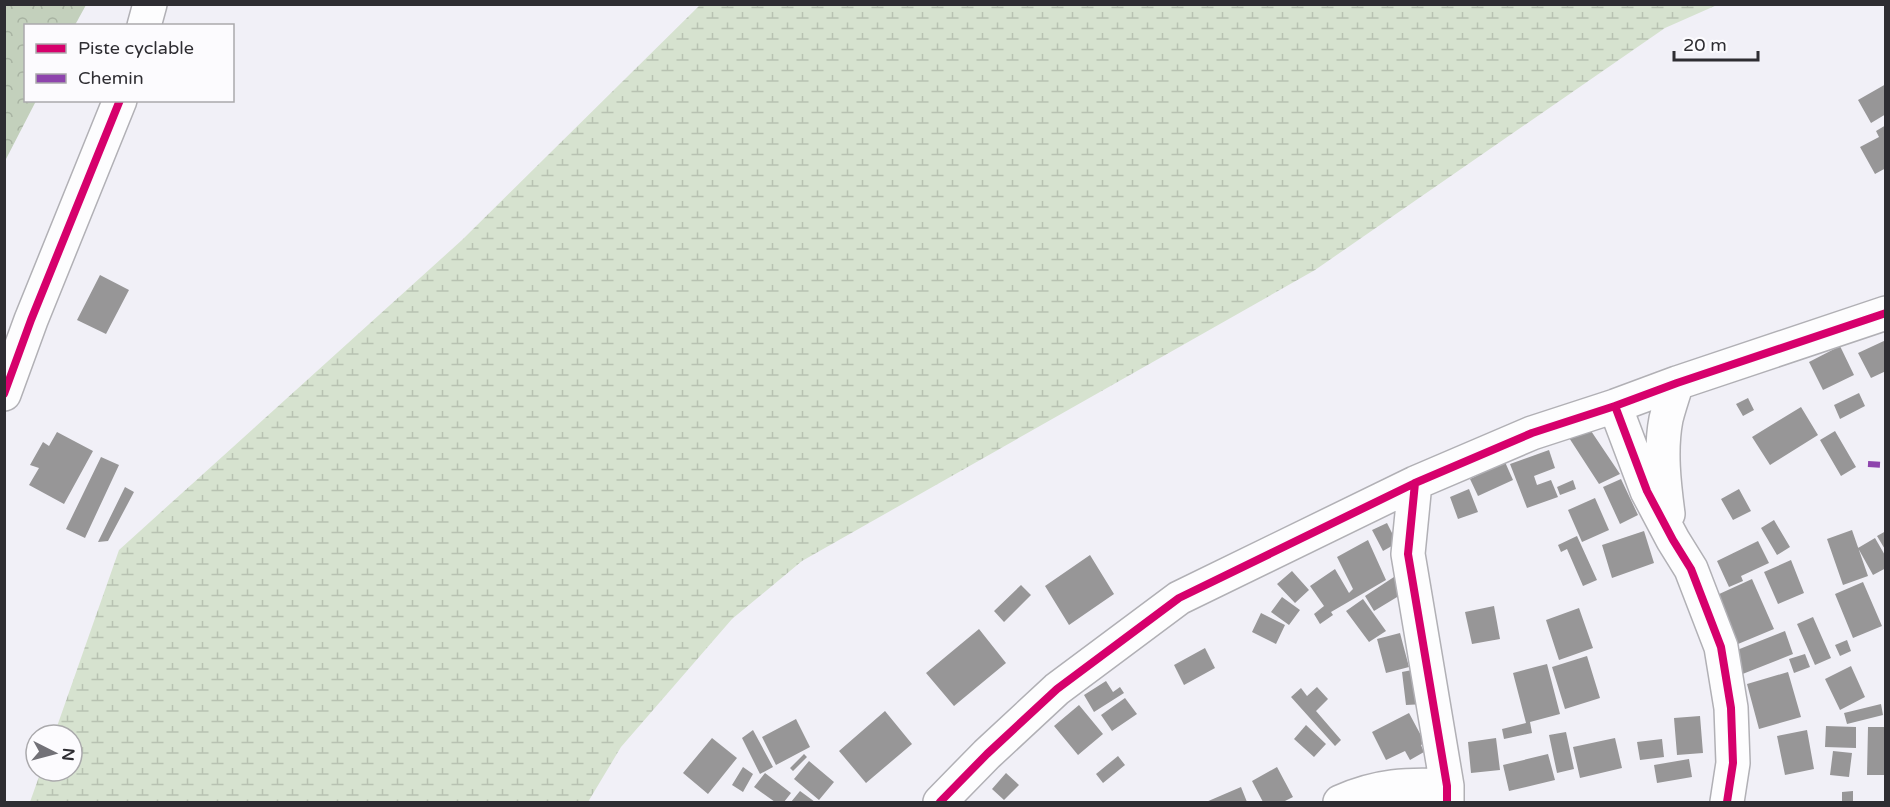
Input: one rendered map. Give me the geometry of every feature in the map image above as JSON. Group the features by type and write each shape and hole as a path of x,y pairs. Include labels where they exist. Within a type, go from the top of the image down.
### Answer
{"street":[{"path":"145,24 150,4"},
{"path":"4,394 31,320 119,102"},
{"path":"940,802 1057,688 1179,598 1415,483 1532,433 1886,313"},
{"path":"1673,540 1664,486 1664,445 1666,421 1677,383"},
{"path":"1615,406 1647,491 1691,569 1721,647 1731,708 1733,763 1727,802"},
{"path":"1341,802 1359,794 1405,784 1447,794 1408,554 1415,483"}],"green space":[{"path":"5,4 86,5 76,24 24,24 24,102 35,102 5,161"},
{"path":"700,5 1717,5 1665,28 1315,270 802,561 732,619 621,747 588,802 30,802 37,783 84,783 84,723 58,723 119,550 462,240"}],"building":[{"path":"1886,84 1886,114 1871,123 1858,100"},
{"path":"1886,125 1886,168 1875,174 1860,147 1879,137 1876,131"},
{"path":"100,275 129,290 106,334 77,320"},
{"path":"1886,340 1886,371 1871,378 1858,353"},
{"path":"1840,346 1854,375 1823,390 1809,362"},
{"path":"1859,393 1865,406 1840,419 1834,405"},
{"path":"1748,398 1754,410 1743,416 1736,404"},
{"path":"1801,407 1818,435 1770,465 1752,437"},
{"path":"1583,419 1620,474 1599,484 1562,427"},
{"path":"1835,431 1856,467 1841,476 1820,440"},
{"path":"57,432 93,451 64,504 29,485 39,468 30,465 43,442 49,446"},
{"path":"1549,450 1555,468 1534,476 1537,485 1551,480 1558,497 1527,508 1510,464"},
{"path":"101,457 119,465 85,538 66,529"},
{"path":"1505,462 1513,480 1478,496 1470,479"},
{"path":"1621,479 1638,515 1620,524 1603,487"},
{"path":"1573,480 1576,489 1560,495 1557,487"},
{"path":"125,487 134,492 108,541 98,542"},
{"path":"1469,489 1478,512 1458,519 1450,497"},
{"path":"1739,489 1751,511 1733,520 1721,499"},
{"path":"1595,498 1609,530 1582,542 1568,510"},
{"path":"1774,520 1790,547 1777,555 1761,528"},
{"path":"1387,523 1397,543 1383,551 1372,530"},
{"path":"1852,530 1868,576 1843,585 1827,539"},
{"path":"1644,531 1654,563 1612,578 1602,545"},
{"path":"1886,531 1886,551 1877,536"},
{"path":"1577,536 1597,580 1583,586 1567,549 1561,552 1558,545"},
{"path":"1875,538 1886,557 1886,568 1873,575 1858,548"},
{"path":"1368,540 1386,580 1331,612 1333,615 1320,624 1314,614 1324,606 1310,586 1335,569 1349,593 1353,589 1337,557"},
{"path":"1758,541 1769,563 1741,576 1743,581 1729,587 1717,561"},
{"path":"1090,555 1114,594 1069,625 1045,586"},
{"path":"1791,560 1804,593 1778,604 1764,572"},
{"path":"1292,571 1309,590 1295,603 1277,584"},
{"path":"1397,575 1407,591 1374,611 1365,596"},
{"path":"1752,579 1774,629 1738,644 1717,595"},
{"path":"1863,582 1882,626 1853,638 1835,594"},
{"path":"1021,585 1031,595 1004,622 994,611"},
{"path":"1282,597 1300,610 1289,625 1271,612"},
{"path":"1363,599 1386,631 1369,642 1346,611"},
{"path":"1494,606 1500,639 1472,644 1465,612"},
{"path":"1579,608 1593,648 1559,660 1546,620"},
{"path":"1261,613 1285,625 1276,644 1252,632"},
{"path":"1813,617 1831,658 1815,665 1797,624"},
{"path":"979,629 1006,663 954,706 926,673"},
{"path":"1785,631 1793,654 1740,675 1732,652"},
{"path":"1400,633 1409,667 1386,673 1377,639"},
{"path":"1847,640 1851,651 1840,656 1835,645"},
{"path":"1205,648 1215,668 1184,685 1174,665"},
{"path":"1805,654 1810,667 1794,673 1789,659"},
{"path":"1587,656 1600,698 1565,709 1552,667"},
{"path":"1547,664 1560,714 1530,722 1532,733 1504,739 1502,729 1526,723 1513,673"},
{"path":"1851,666 1865,697 1840,710 1825,679"},
{"path":"1422,668 1425,704 1406,705 1402,672"},
{"path":"1788,672 1801,717 1759,729 1747,684"},
{"path":"1106,681 1113,692 1120,687 1124,693 1094,712 1084,695"},
{"path":"1317,687 1328,699 1316,711 1341,740 1335,746 1291,697 1301,688 1307,696"},
{"path":"1125,698 1137,714 1112,731 1101,715"},
{"path":"1881,704 1883,715 1847,724 1844,713"},
{"path":"1079,705 1103,734 1078,755 1054,726"},
{"path":"885,711 912,744 866,783 839,751"},
{"path":"1409,713 1425,743 1421,745 1424,752 1410,760 1405,751 1386,760 1372,732"},
{"path":"1700,716 1703,753 1677,755 1674,718"},
{"path":"796,719 810,747 776,765 762,737"},
{"path":"1306,725 1326,744 1314,757 1294,739"},
{"path":"1826,726 1856,727 1856,748 1825,747"},
{"path":"1868,727 1886,727 1886,775 1867,775"},
{"path":"753,730 773,767 760,774 742,738"},
{"path":"1807,730 1814,769 1785,775 1777,736"},
{"path":"1566,732 1574,769 1557,773 1549,735"},
{"path":"712,738 737,758 708,794 683,773"},
{"path":"1496,738 1500,770 1471,773 1468,742"},
{"path":"1615,738 1622,768 1580,778 1573,747"},
{"path":"1662,739 1664,757 1640,760 1637,742"},
{"path":"1833,751 1852,753 1849,777 1830,775"},
{"path":"804,754 807,757 793,771 790,768"},
{"path":"1548,754 1555,780 1509,791 1503,765"},
{"path":"1118,756 1125,765 1103,783 1096,774"},
{"path":"1689,759 1692,777 1657,783 1654,765"},
{"path":"809,761 834,782 819,800 794,779"},
{"path":"743,767 753,774 743,792 732,785"},
{"path":"1277,767 1293,797 1283,802 1263,802 1252,781"},
{"path":"765,773 791,793 784,802 775,802 754,787"},
{"path":"1006,773 1019,785 1004,800 992,789"},
{"path":"1241,787 1247,802 1206,802"},
{"path":"800,791 815,802 791,802"},
{"path":"1853,791 1853,802 1842,802 1842,792"}],"marked path":[{"path":"1868,464 1886,465"}],"cycle path":[{"path":"4,394 31,320 119,102"},
{"path":"940,802 987,754 1057,689 1179,598 1415,483 1532,433 1886,313"},
{"path":"1615,406 1647,491 1691,569 1721,647 1731,708 1733,763 1727,802"},
{"path":"1415,483 1408,554 1447,786 1447,802"}]}
